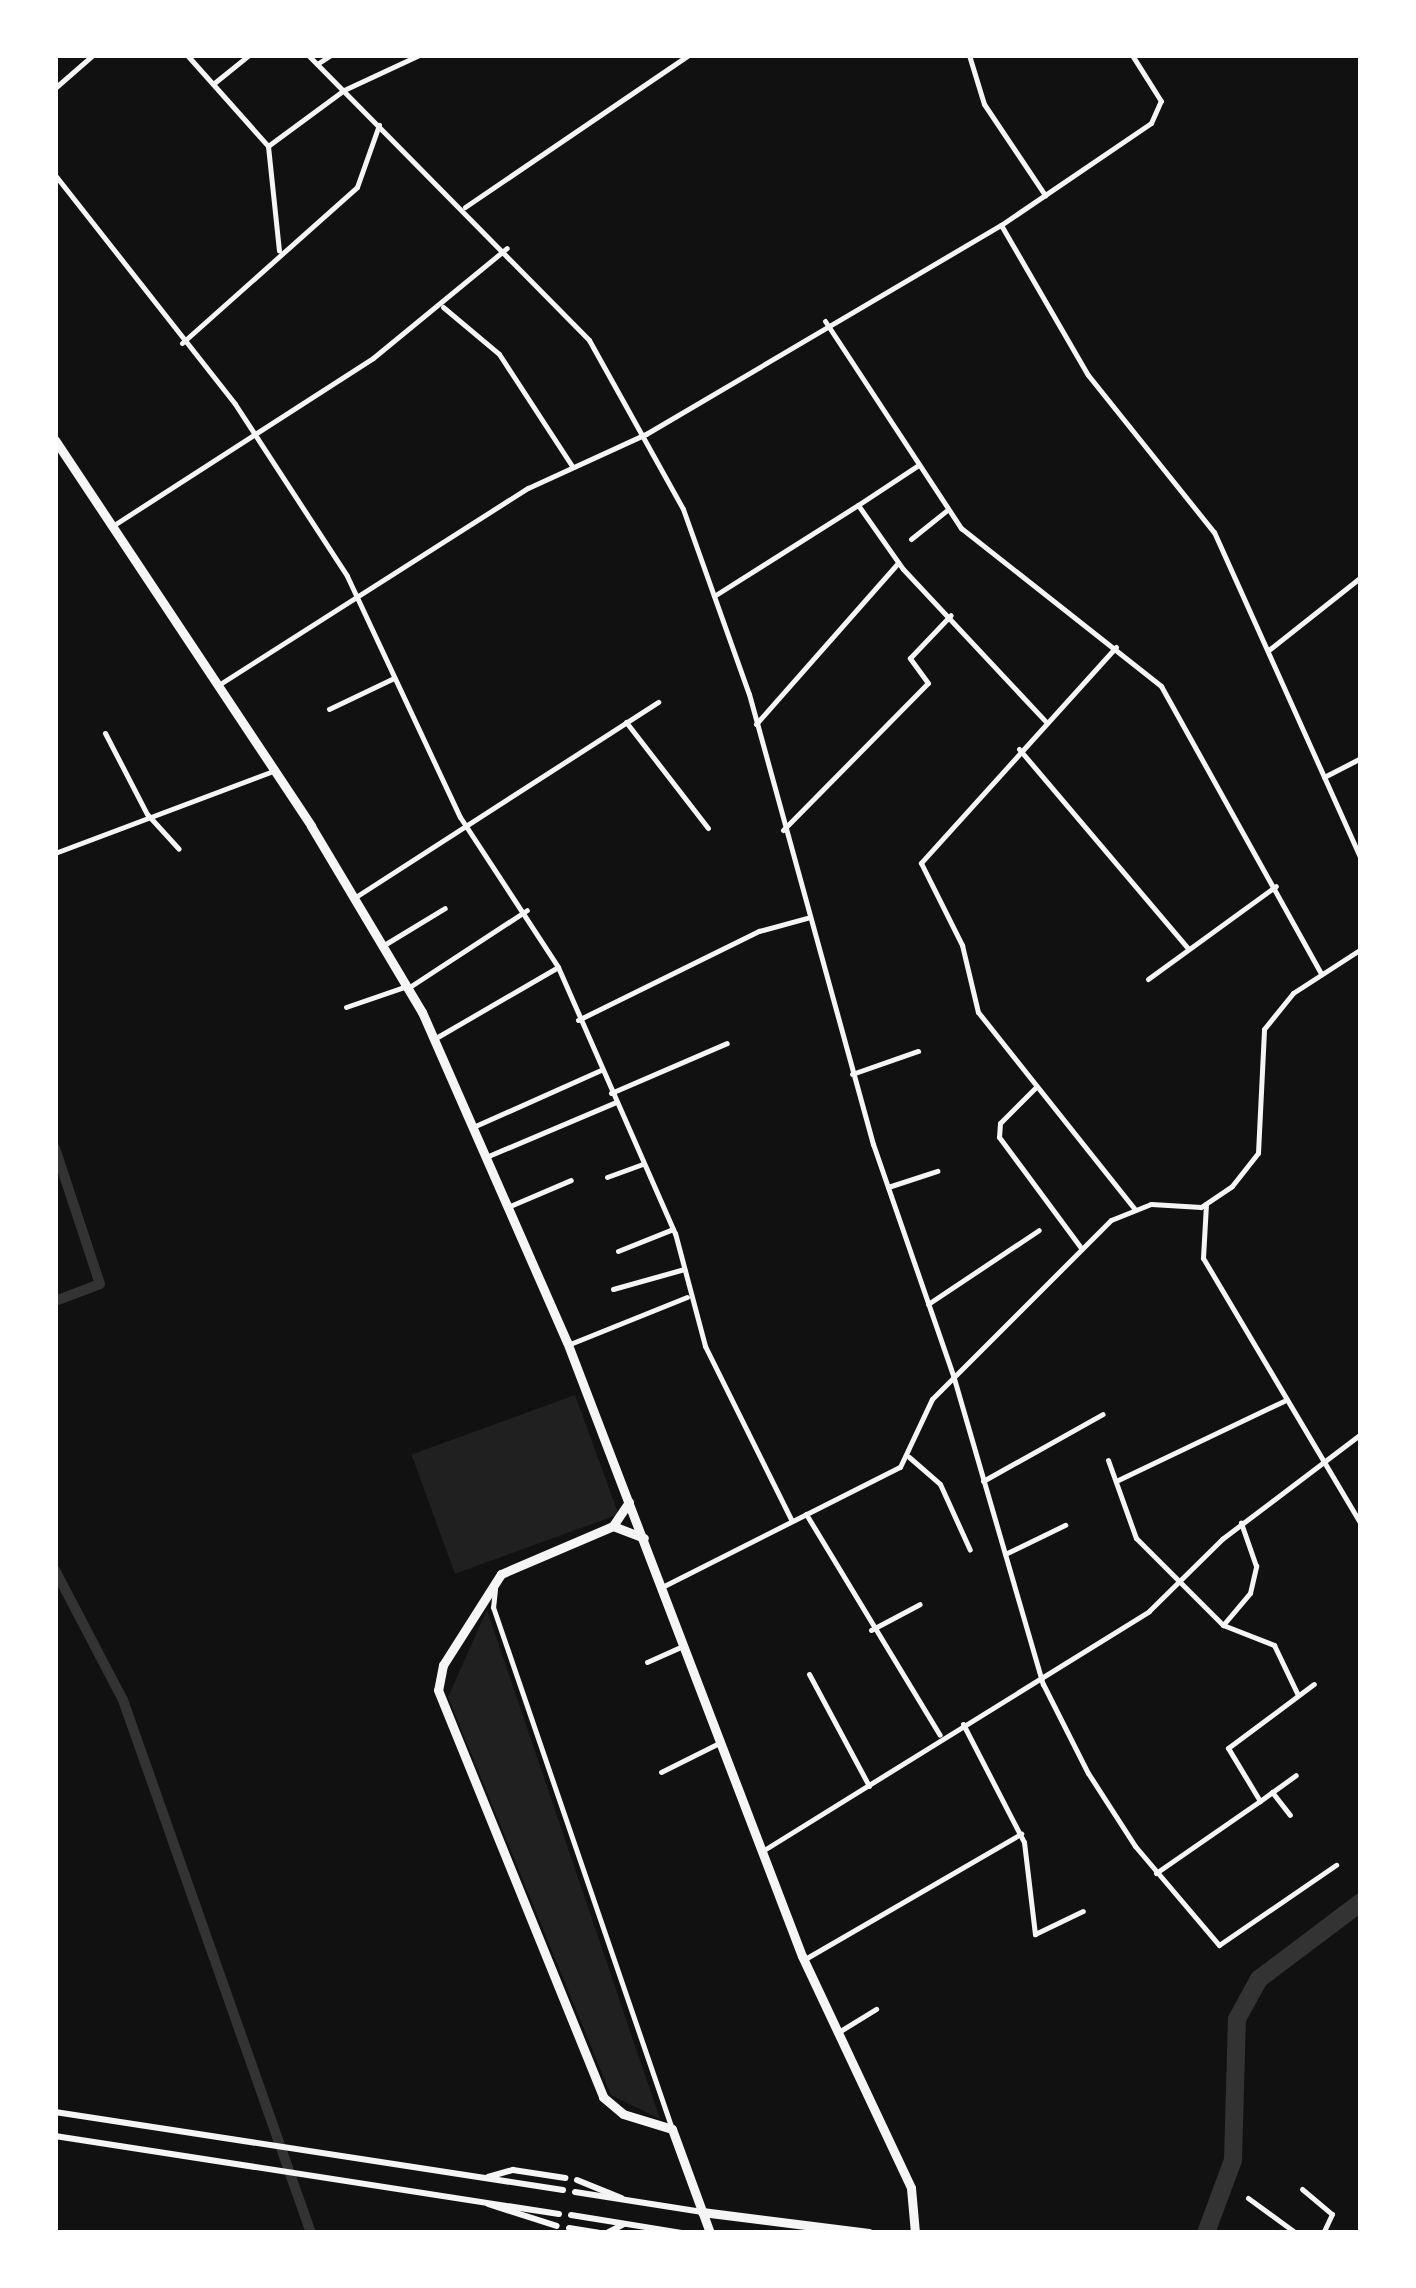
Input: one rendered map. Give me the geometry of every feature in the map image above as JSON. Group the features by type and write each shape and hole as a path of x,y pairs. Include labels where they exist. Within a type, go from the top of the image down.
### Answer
{"highway":[{"path":"55,440 276,770 422,1012 568,1345 664,1586 804,1958 911,2188 915,2233"},
{"path":"629,1502 613,1526 501,1574 443,1666 442,1706 603,2096 623,2114 672,2130 710,2233"},
{"path":"613,1526 646,1540"},
{"path":"702,2212 869,2233"}],"street":[{"path":"55,88 93,55"},
{"path":"187,55 268,146 280,251"},
{"path":"213,84 249,55"},
{"path":"308,55 507,248 590,340 646,434 714,596 756,724 852,1074 954,1375 1042,1684 1156,1874 1221,1945 1336,1865"},
{"path":"317,64 330,55"},
{"path":"268,146 344,90 420,55"},
{"path":"465,208 690,55"},
{"path":"970,55 984,104 1045,195"},
{"path":"220,684 572,466 646,434 825,321 1001,224 1151,123 1160,100 1132,55"},
{"path":"182,343 280,251 357,187 379,125"},
{"path":"55,175 256,434 358,597 469,828 528,910 558,966 614,1103 673,1229 687,1297 792,1521"},
{"path":"1001,224 1088,375 1207,521 1270,649 1324,777 1357,842 1361,859"},
{"path":"113,526 442,307 507,248"},
{"path":"442,307 499,354 572,466"},
{"path":"825,321 946,511 1116,647 1168,695 1321,974"},
{"path":"714,596 917,466"},
{"path":"858,505 898,563 951,614 1045,721"},
{"path":"911,539 946,511"},
{"path":"756,724 898,563"},
{"path":"1270,649 1361,577"},
{"path":"783,830 928,683 910,658 951,614"},
{"path":"1116,647 1019,748 921,863 962,945 975,1006 1035,1088 1134,1208"},
{"path":"329,710 394,678"},
{"path":"354,898 469,828 658,702"},
{"path":"626,722 708,828"},
{"path":"105,733 147,814 180,849"},
{"path":"1019,748 1187,948"},
{"path":"1324,777 1361,758"},
{"path":"55,853 147,814 276,770"},
{"path":"1148,979 1276,886"},
{"path":"383,946 445,908"},
{"path":"346,1007 407,987 528,910"},
{"path":"578,1020 759,932 807,918"},
{"path":"1361,950 1321,974 1264,1029 1258,1153 1206,1204 1200,1252 1361,1524"},
{"path":"434,1039 558,966"},
{"path":"611,1093 727,1044"},
{"path":"852,1074 918,1051"},
{"path":"473,1127 601,1070"},
{"path":"1035,1088 1004,1117 999,1137 1082,1249"},
{"path":"486,1157 614,1103"},
{"path":"608,1178 642,1164"},
{"path":"888,1187 937,1171"},
{"path":"508,1207 571,1180"},
{"path":"664,1586 908,1457 923,1412 954,1375 1082,1249 1134,1208 1206,1204"},
{"path":"618,1251 673,1229"},
{"path":"928,1304 1039,1230"},
{"path":"613,1289 684,1269"},
{"path":"568,1345 687,1297"},
{"path":"1116,1481 1285,1400"},
{"path":"983,1480 1103,1414"},
{"path":"763,1850 869,1786 940,1735 1042,1684 1180,1585 1241,1523 1361,1434"},
{"path":"908,1457 940,1484 970,1550"},
{"path":"1108,1460 1136,1538 1224,1625 1274,1645 1298,1695"},
{"path":"806,1514 871,1630 940,1735"},
{"path":"1224,1625 1250,1593 1256,1566 1241,1523"},
{"path":"1004,1554 1066,1525"},
{"path":"501,1574 493,1607 672,2130"},
{"path":"871,1630 920,1604"},
{"path":"647,1662 686,1644"},
{"path":"810,1674 869,1786"},
{"path":"1260,1802 1228,1748 1314,1684"},
{"path":"963,1724 1021,1834 1035,1934 1083,1910"},
{"path":"661,1772 722,1742"},
{"path":"1156,1874 1296,1775"},
{"path":"1272,1792 1290,1815"},
{"path":"804,1958 1021,1834"},
{"path":"837,2033 876,2009"},
{"path":"55,2112 563,2190"},
{"path":"55,2136 560,2214"},
{"path":"487,2178 513,2170 565,2178"},
{"path":"577,2180 623,2200"},
{"path":"1302,2188 1332,2214 1323,2233"},
{"path":"575,2192 702,2212"},
{"path":"1248,2198 1296,2233"},
{"path":"484,2202 558,2226"},
{"path":"571,2216 682,2233"},
{"path":"569,2228 603,2233 625,2224"}],"shaded area":[{"path":"575,1395 618,1514 455,1574 411,1455"},
{"path":"487,1610 660,2119 611,2095 448,1697"}],"waterway":[{"path":"55,1148 100,1284 55,1301"},
{"path":"55,1570 123,1700 311,2233"},
{"path":"1206,2233 1233,2160 1237,2019 1259,1979 1361,1902"}]}
